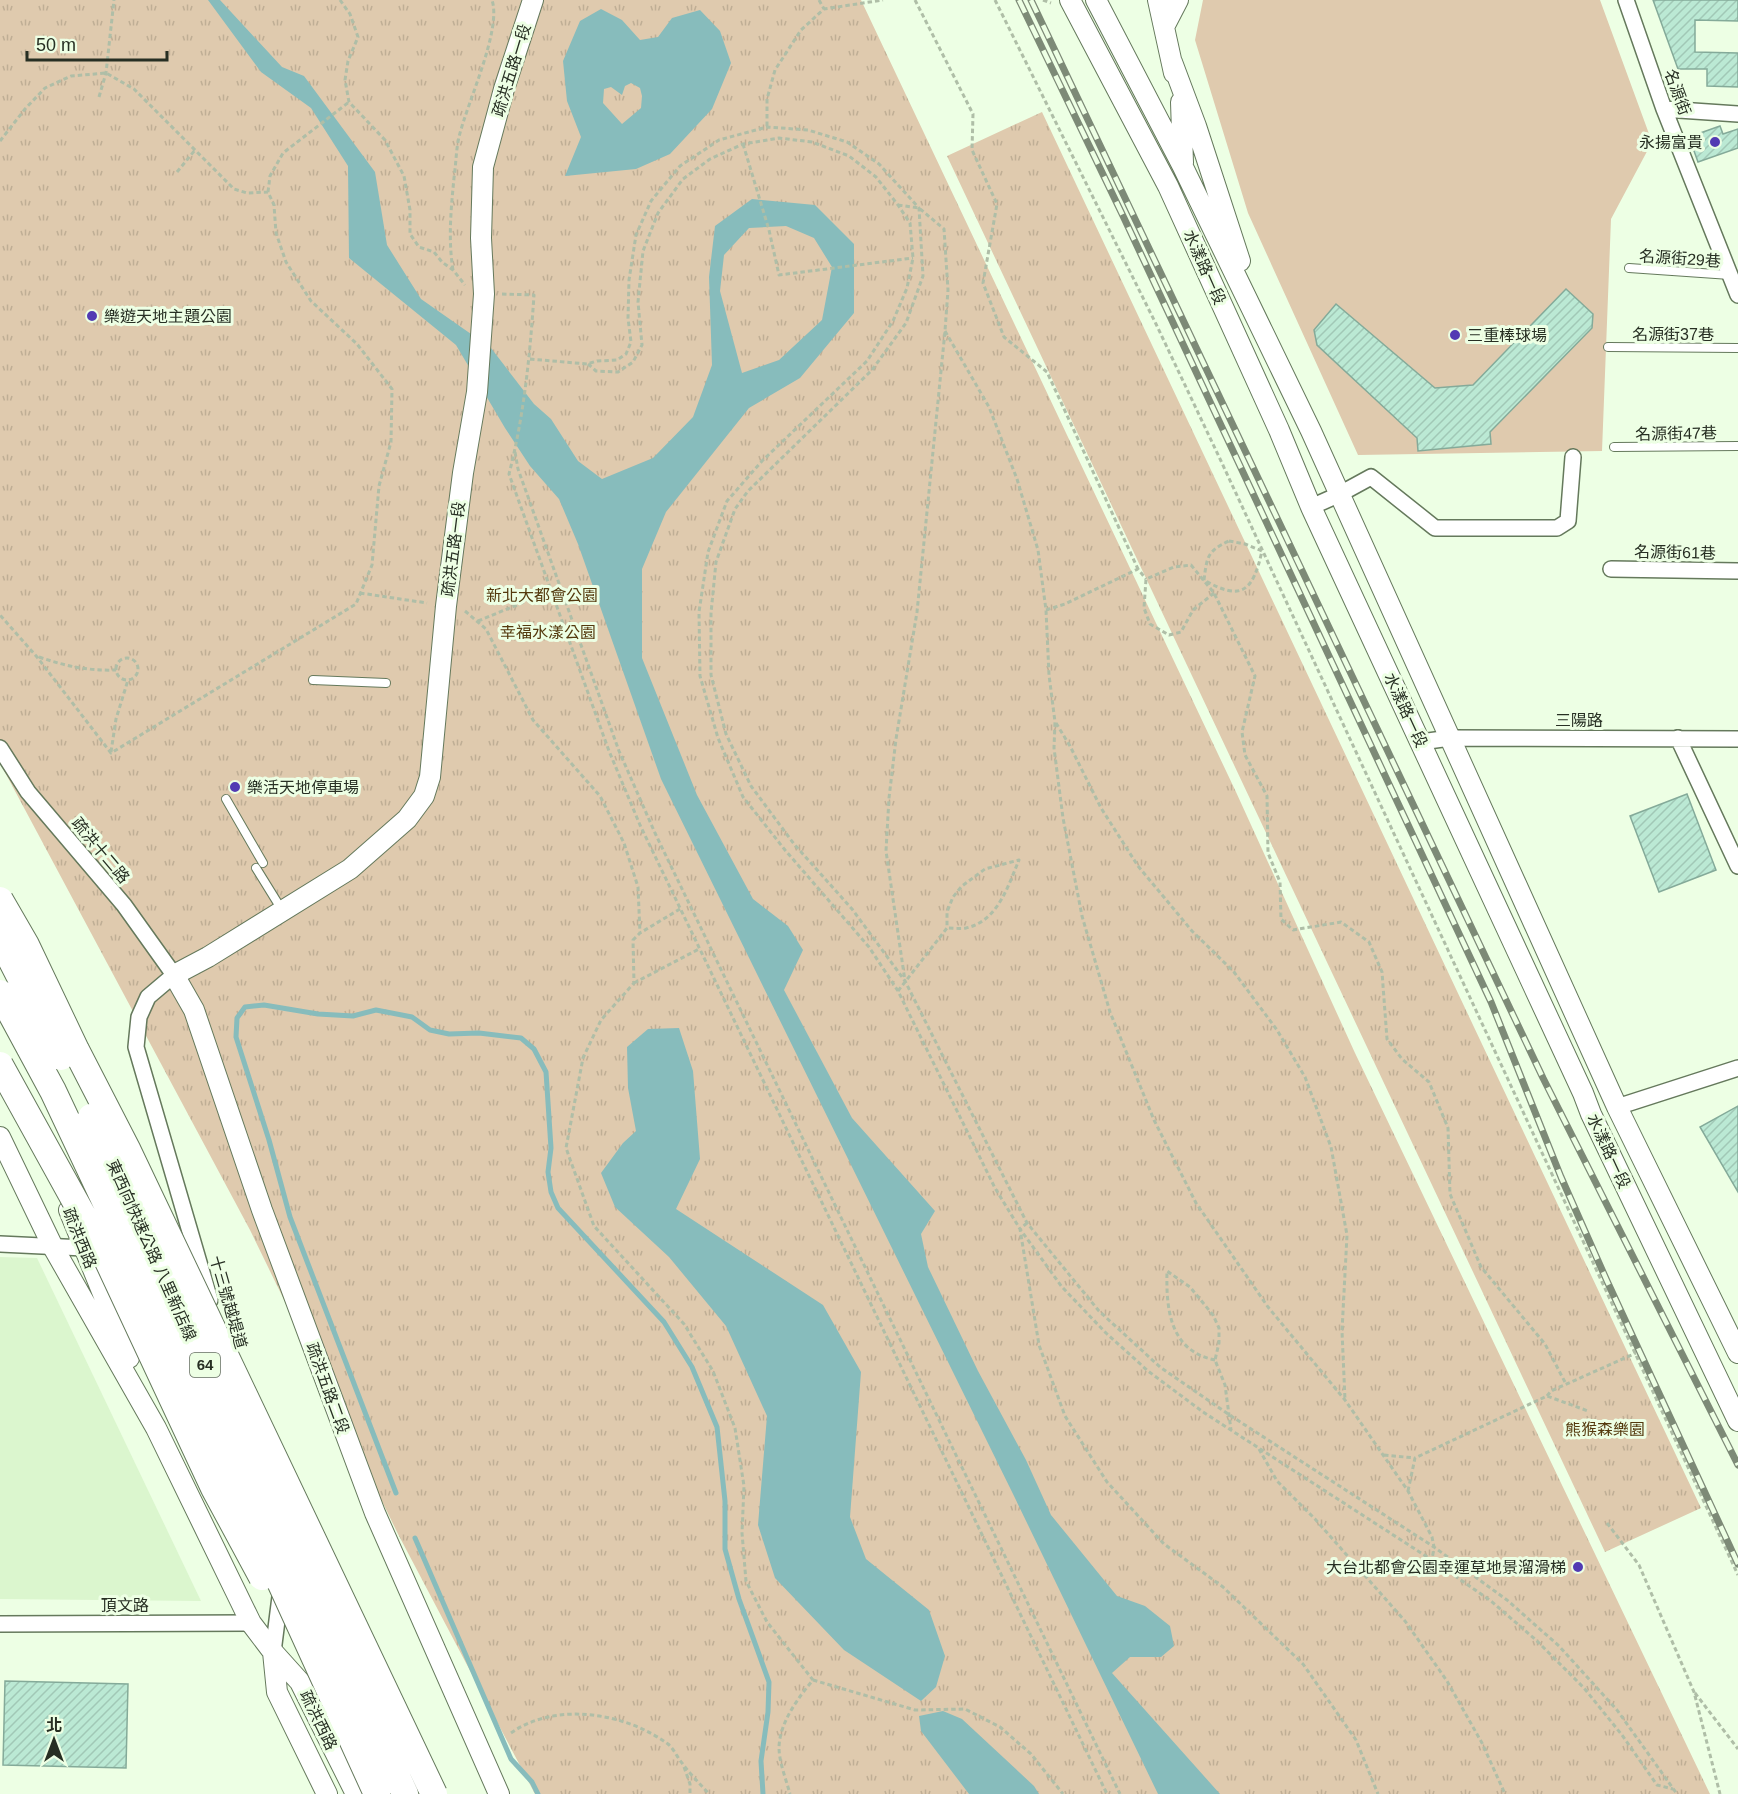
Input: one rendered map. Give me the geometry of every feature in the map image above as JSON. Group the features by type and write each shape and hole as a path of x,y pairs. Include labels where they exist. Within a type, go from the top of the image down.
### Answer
{"highway":[{"path":"0,900 26,945 138,1172 434,1794"},
{"name":"東西向快速公路 八里新店線","path":"0,938 102,1138 405,1794"},
{"name":"東西向快速公路 八里新店線","path":"0,993 53,1091 138,1271 377,1794"},
{"path":"0,1065 106,1257 213,1488 357,1750"}],"street":[{"name":"疏洪五路一段","path":"174,975 350,869 407,819 424,796 430,777 446,606 463,472 477,392 484,294 481,238 483,167 504,89 533,0"},
{"name":"水漾路一段","path":"1096,0 1183,167 1311,431 1617,1107 1738,1353"},
{"path":"1158,0 1182,107 1183,167 1168,186"},
{"path":"1164,27 1178,0"},
{"name":"名源街","path":"1626,0 1664,109 1734,275 1738,295"},
{"name":"水漾路一段","path":"1069,4 1168,186 1279,430 1311,507 1592,1114 1736,1412"},
{"path":"1172,62 1196,126 1262,330"},
{"path":"1664,109 1738,114"},
{"path":"1311,507 1371,477 1435,528 1557,528 1568,521 1573,457"},
{"name":"名源街61巷","path":"1611,569 1738,572"},
{"name":"三陽路","path":"1421,742 1450,738 1738,739"},
{"path":"1678,738 1738,866"},
{"name":"疏洪十二路","path":"0,748 28,792 124,905 174,975"},
{"name":"十三號越堤道","path":"174,975 148,997 140,1017 136,1047 285,1555 273,1652"},
{"name":"疏洪五路二段","path":"174,975 194,1010 262,1210 375,1513 499,1794"},
{"name":"疏洪西路","path":"0,1050 18,1083 156,1428"},
{"path":"1617,1107 1738,1068"},
{"name":"疏洪西路","path":"0,1137 53,1247 156,1428 251,1623 300,1682 356,1794"},
{"path":"0,1244 84,1248"},
{"name":"頂文路","path":"0,1624 251,1623"},
{"name":"疏洪西路","path":"273,1652 278,1692 327,1794"}],"lane":[{"name":"名源街29巷","path":"1629,268 1734,275"},
{"name":"名源街37巷","path":"1608,347 1738,348"},
{"name":"名源街47巷","path":"1614,447 1738,446"},
{"path":"313,680 386,682"},
{"path":"226,799 283,911"}],"path":[{"path":"99,97 106,73 114,0"},
{"path":"340,0 350,14 358,38 348,61 345,80 349,102 385,140 404,176 410,210 410,234 418,247 434,252 453,270 471,293"},
{"path":"453,270 449,247 458,140 493,31 495,7 492,0"},
{"path":"819,0 824,9"},
{"path":"767,127 767,99 775,70 801,30 824,9 883,0"},
{"path":"915,0 973,114 972,150 997,204 983,283 1004,337 1047,372 1138,569 1146,579 1144,608 1150,624 1168,635 1181,632 1193,610 1214,593"},
{"path":"995,0 1156,324 1738,1575"},
{"path":"0,141 45,88 71,76 106,73 134,89 234,189 247,193 268,192"},
{"path":"111,753 356,604 372,565 379,486 391,442 392,389 357,344 311,301 286,262 276,233 274,205 268,192 270,176 283,153 349,102"},
{"path":"530,359 587,364 617,360 626,354 631,342 628,318 629,280 636,236 651,201 680,166 719,140 767,127 808,130 847,142 879,164 920,208 944,229 948,290 945,331 917,612 896,739 886,851 905,981"},
{"path":"587,364 596,371 618,372 633,362 642,345 638,302 644,250 658,213 683,179 710,159 743,144 779,138 812,142 849,156 876,177 898,205 910,223 913,258 907,288 893,321 867,361 762,461 727,501 708,552 699,612 700,676 717,738 743,797 784,850 869,947 898,991 995,1188 1020,1229 1062,1287 1106,1333 1148,1371 1231,1430 1432,1560 1491,1601 1536,1640 1584,1688 1622,1735 1657,1785 1675,1789"},
{"path":"743,144 769,230 779,274 913,258"},
{"path":"177,172 195,150"},
{"path":"898,205 920,208"},
{"path":"920,208 923,276 906,323 872,370 748,491 735,509 716,562 711,613 711,675 726,734 751,786 794,844 852,909 905,981 1027,1222 1099,1311 1160,1367 1231,1416 1434,1547 1507,1600 1559,1646 1617,1710 1677,1794"},
{"path":"499,294 534,296 530,359 515,450 508,474 609,752 640,825 699,949 1107,1794"},
{"path":"945,331 989,407 1017,479 1038,550 1046,610 1049,675 1055,722 1054,748 1063,818 1082,916 1110,1012 1154,1120 1196,1203 1268,1307 1345,1400 1408,1491 1432,1537 1434,1547 1432,1560"},
{"path":"515,450 518,468 619,751 655,833 1120,1794"},
{"path":"1204,580 1207,561 1215,548 1229,541 1262,551"},
{"path":"1204,580 1219,589 1235,592 1250,586 1257,572 1262,551"},
{"path":"1146,579 1174,567 1191,565 1214,593 1255,676 1242,732 1245,755 1267,795 1268,853 1280,882 1281,919 1293,930 1341,922 1369,942 1382,972 1387,1039 1402,1059 1429,1082 1448,1128 1450,1194 1481,1267 1545,1344 1566,1384"},
{"path":"1046,610 1065,604 1138,569"},
{"path":"477,622 551,591"},
{"path":"360,593 429,603"},
{"path":"461,608 486,629 533,720 600,796 624,843 638,887 640,933"},
{"path":"0,615 37,657 111,753"},
{"path":"37,657 93,671 116,670"},
{"path":"111,753 117,719 128,680 137,675 136,664 127,658 117,664 116,670 118,675 128,680"},
{"path":"1055,722 1070,746 1101,808 1138,866 1192,931 1234,972 1277,1029 1305,1077 1331,1147 1347,1235 1342,1331 1345,1400"},
{"path":"898,991 947,928 947,912 952,897 962,886 984,869 1019,860 1003,898 992,914 981,922 965,928 947,928"},
{"path":"634,983 633,940 640,933 680,909"},
{"path":"699,949 634,983 601,1020 584,1058 566,1148 594,1226 684,1324 713,1371 735,1428 744,1486 742,1533 746,1581 767,1622 813,1680 915,1710 965,1709 1000,1727 1030,1754 1063,1794"},
{"path":"1020,1229 1027,1222"},
{"path":"1020,1229 1039,1346 1065,1416 1107,1482 1164,1544 1223,1587 1303,1664 1356,1740 1378,1794"},
{"path":"1215,1360 1198,1356 1182,1343 1174,1327 1167,1289 1167,1271 1190,1287 1213,1315 1219,1328 1219,1343 1215,1360 1226,1385 1231,1430"},
{"path":"1383,1454 1415,1458 1547,1396 1551,1391 1636,1353"},
{"path":"1547,1396 1587,1411"},
{"path":"1258,1448 1277,1481 1316,1519 1405,1621 1447,1681 1482,1743 1505,1794"},
{"path":"1408,1491 1415,1458"},
{"path":"1607,1523 1639,1565 1694,1692 1720,1794"},
{"path":"790,1794 779,1749 782,1729 802,1694 813,1680"},
{"path":"1694,1692 1738,1749"},
{"path":"511,1733 525,1724 554,1715 600,1716 641,1728 670,1746 710,1794"},
{"path":"682,1763 690,1784 690,1794"}],"shaded area":[{"path":"0,1257 37,1258 201,1601 0,1599"}],"green space":[{"name":"幸福水漾公園","path":"0,0 861,0 1236,792 1355,1053 1710,1794 535,1794 398,1534 250,1230 0,763"},
{"name":"三重棒球場","path":"1203,0 1600,0 1652,142 1611,219 1602,451 1358,455 1248,213 1195,40"},
{"name":"熊猴森樂園","path":"1042,112 1701,1508 1605,1552 947,156"}],"water":[{"path":"208,0 220,0 282,67 304,76 375,172 387,245 421,299 491,348 534,404 551,419 578,461 602,479 653,458 693,417 712,365 709,277 715,226 752,199 815,205 854,244 854,313 800,378 749,408 666,512 642,569 642,658 697,795 753,899 788,926 803,950 784,990 852,1118 935,1211 921,1234 928,1267 978,1371 1026,1460 1051,1515 1117,1596 1145,1606 1170,1626 1174,1646 1161,1657 1130,1657 1112,1673 1220,1794 1158,1794 661,779 578,544 559,499 530,466 456,345 349,258 348,166 311,108 261,72","holes":["786,226 814,238 832,267 822,320 779,360 742,373 720,291 724,255 749,228"]},
{"path":"601,9 622,20 640,40 658,37 672,18 700,10 720,31 731,63 712,109 670,154 636,169 565,176 581,137 567,101 563,61 580,21","holes":["631,83 640,88 641,108 622,124 603,103 604,89 611,87 622,95 625,86"]},
{"path":"679,1028 693,1071 700,1159 676,1209 823,1305 861,1372 850,1517 866,1559 929,1610 945,1656 936,1687 921,1701 844,1650 775,1578 758,1525 767,1416 726,1326 669,1257 615,1207 601,1173 623,1143 636,1131 628,1088 627,1047 648,1029"},
{"path":"943,1711 962,1719 1034,1786 1039,1794 969,1794 921,1731 919,1716"}],"building":[{"path":"1653,0 1738,0 1738,21 1695,20 1695,52 1738,53 1738,87 1707,86 1707,69 1678,69"},
{"name":"永揚富貴","path":"1720,126 1723,134 1738,129 1738,148 1698,162 1689,137"},
{"path":"1566,289 1593,314 1592,328 1490,432 1491,444 1418,451 1417,438 1317,345 1314,330 1336,304 1435,388 1473,385"},
{"path":"1687,794 1716,870 1659,892 1630,816"},
{"path":"1738,1106 1738,1192 1700,1127"},
{"path":"5,1681 128,1684 126,1768 3,1765"}],"waterway":[{"path":"396,1493 290,1217 269,1140 236,1037 237,1018 245,1007 264,1005 318,1014 353,1016 376,1010 412,1017 430,1030 449,1034 479,1033 521,1038 534,1049 546,1072 551,1148 548,1172 551,1192 558,1208 664,1322 692,1367 717,1427 725,1501 725,1549 739,1599 769,1682 768,1712 761,1761 763,1794"},
{"path":"415,1538 511,1759 532,1782 538,1794"}],"railway":[{"path":"1019,0 1124,218 1491,1002 1561,1177 1738,1564"},
{"path":"1031,0 1543,1078 1738,1465"}],"place":[{"name":"永揚富貴","path":"1715,142"},
{"name":"樂遊天地主題公園","path":"92,316"},
{"name":"三重棒球場","path":"1455,335"},
{"name":"樂活天地停車場","path":"235,787"},
{"name":"大台北都會公園幸運草地景溜滑梯","path":"1578,1567"}],"park label":[{"name":"新北大都會公園","path":"542,595"}]}
